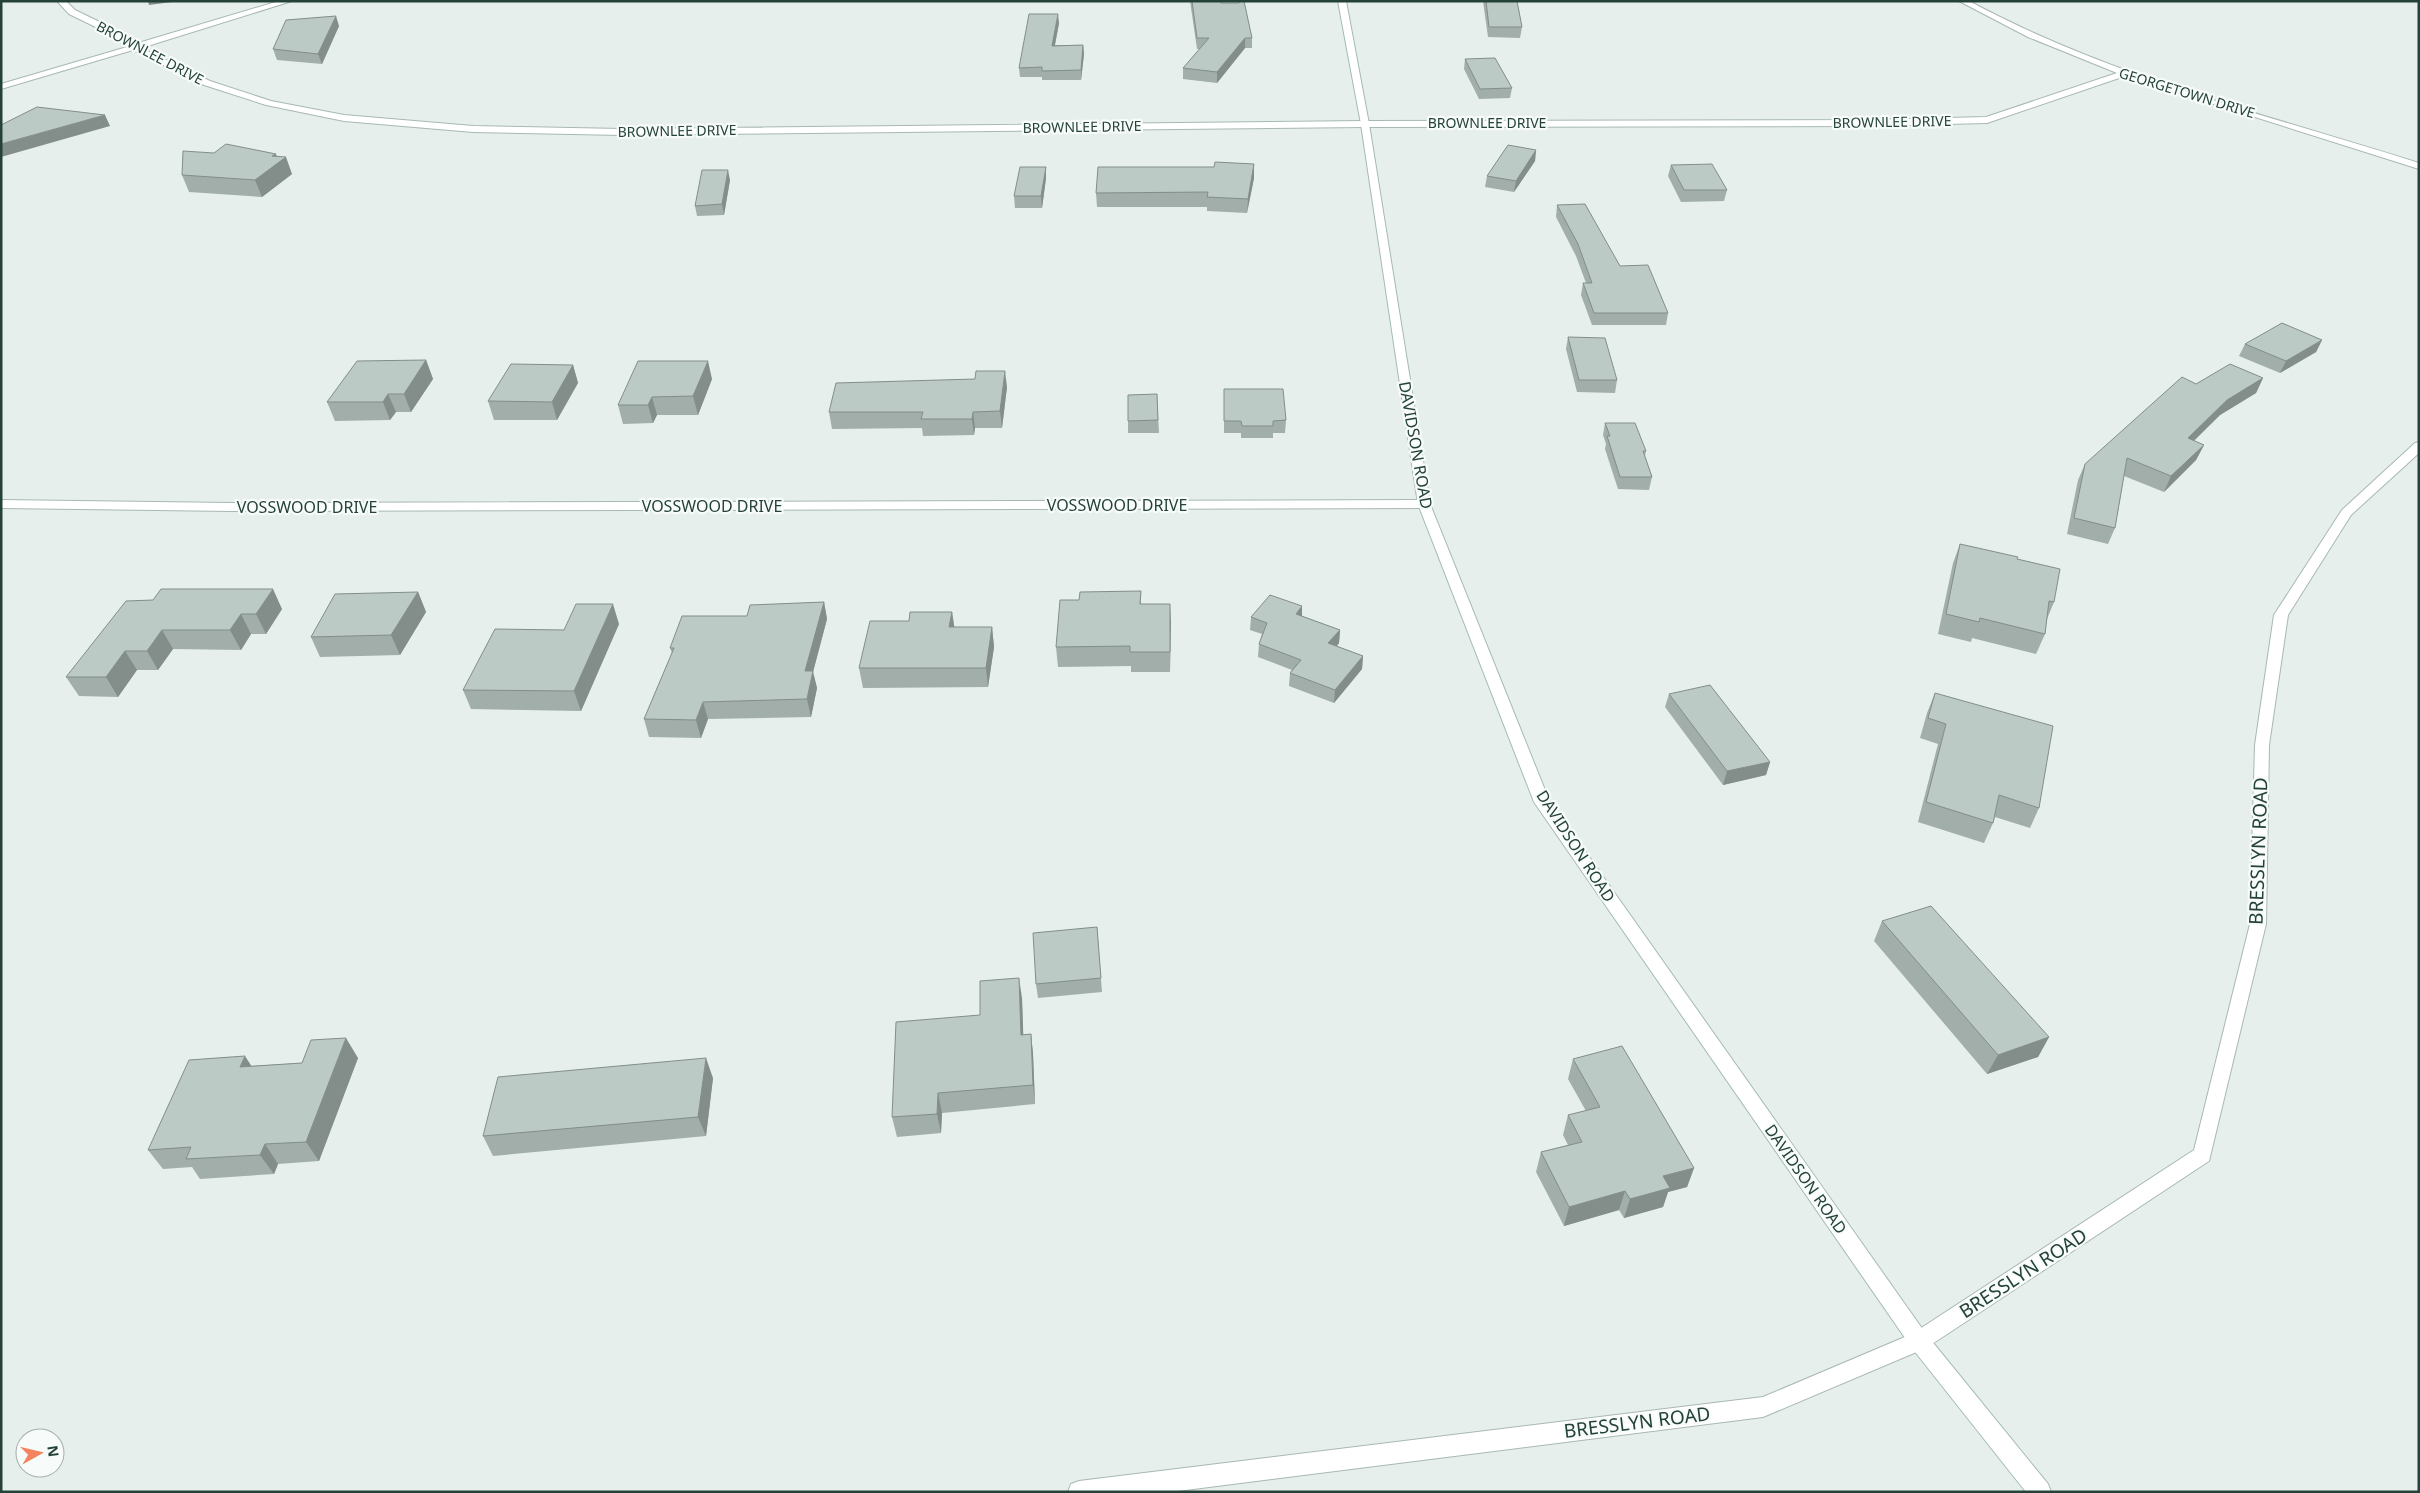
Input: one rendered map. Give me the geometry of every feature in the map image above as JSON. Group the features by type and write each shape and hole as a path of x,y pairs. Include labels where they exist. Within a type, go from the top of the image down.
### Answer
{"street":[{"name":"BROWNLEE DRIVE","path":"62,1 72,12 108,30 132,46 208,83 268,103 344,118 472,129 622,132 1365,124 1869,123 1987,120 2122,74"},
{"path":"1,87 132,46 288,1"},
{"name":"DAVIDSON ROAD","path":"1342,1 1365,124 1424,504 1542,802 1918,1341 2040,1492"},
{"name":"GEORGETOWN DRIVE","path":"1963,1 2006,25 2055,48 2122,74 2419,166"},
{"name":"BRESSLYN ROAD","path":"1079,1492 1763,1407 1918,1341 2202,1155 2258,924 2262,745 2281,615 2346,513 2419,446"},
{"name":"VOSSWOOD DRIVE","path":"1,504 232,507 1424,504"}],"building":[{"path":"1192,1 1239,3 1244,1 1252,38 1245,38 1217,72 1183,68 1209,38 1197,38"},
{"path":"1486,1 1517,1 1522,27 1489,27"},
{"path":"1029,14 1058,14 1052,46 1083,45 1081,70 1042,71 1042,67 1019,68"},
{"path":"336,16 318,54 273,49 286,20"},
{"path":"1495,58 1512,88 1480,89 1465,59"},
{"path":"37,107 105,115 1,144 1,125"},
{"path":"226,144 276,154 272,156 286,157 255,180 182,175 183,151 214,153"},
{"path":"1508,145 1536,150 1516,181 1487,176"},
{"path":"1215,162 1254,164 1248,199 1207,197 1208,192 1096,193 1098,167 1214,167"},
{"path":"1712,164 1727,190 1684,190 1671,165"},
{"path":"1020,167 1046,167 1041,196 1014,196"},
{"path":"702,170 728,170 722,204 695,206"},
{"path":"1585,204 1620,266 1648,265 1668,313 1594,313 1583,283 1592,283 1578,244 1557,205"},
{"path":"2282,323 2322,340 2286,361 2245,344"},
{"path":"1568,337 1605,338 1617,380 1579,380"},
{"path":"426,360 404,394 388,394 383,402 327,402 357,361"},
{"path":"638,361 708,361 693,396 652,397 648,405 618,405"},
{"path":"511,364 573,365 552,402 488,401"},
{"path":"2230,364 2263,378 2227,400 2188,438 2204,445 2171,476 2127,458 2115,528 2074,518 2085,464 2182,377 2196,384"},
{"path":"976,371 1005,371 1000,411 973,412 972,419 921,419 923,412 829,412 836,383 975,379"},
{"path":"1224,389 1283,389 1286,420 1273,421 1273,426 1242,426 1241,421 1224,421"},
{"path":"1157,394 1158,420 1128,421 1128,395"},
{"path":"1605,423 1635,423 1646,451 1643,451 1652,477 1620,477 1607,436 1610,436"},
{"path":"1960,544 2060,569 2054,602 2049,601 2045,634 1980,618 1979,622 1946,614"},
{"path":"161,589 273,589 256,614 241,614 230,630 162,630 147,651 125,651 106,677 66,677 126,601 153,600"},
{"path":"1141,591 1140,604 1170,604 1170,652 1130,652 1130,646 1056,647 1060,600 1079,600 1080,592"},
{"path":"418,592 391,635 311,637 335,594"},
{"path":"1270,595 1302,606 1296,614 1340,630 1328,643 1363,656 1335,690 1290,673 1301,660 1259,644 1267,623 1251,617"},
{"path":"824,602 805,671 813,671 807,699 703,702 696,720 644,719 674,648 670,648 682,616 747,616 750,605"},
{"path":"576,604 613,604 574,691 463,690 495,629 564,630"},
{"path":"910,612 952,612 949,627 992,627 986,668 859,668 870,621 909,621"},
{"path":"1710,685 1770,762 1727,771 1669,694"},
{"path":"1935,693 2053,726 2039,808 1999,795 1993,823 1926,802 1946,724 1928,718"},
{"path":"1931,906 2049,1037 1998,1055 1882,921"},
{"path":"1097,927 1101,978 1036,984 1033,933"},
{"path":"1019,978 1021,1035 1031,1034 1033,1085 938,1093 937,1114 892,1117 896,1022 980,1015 980,981"},
{"path":"346,1038 306,1142 265,1144 260,1155 186,1159 191,1147 148,1150 189,1060 245,1056 240,1067 302,1063 311,1040"},
{"path":"1622,1046 1694,1168 1663,1176 1670,1188 1630,1199 1625,1191 1569,1207 1541,1152 1582,1142 1568,1115 1600,1107 1573,1059"},
{"path":"706,1058 698,1117 483,1136 498,1077"}]}
